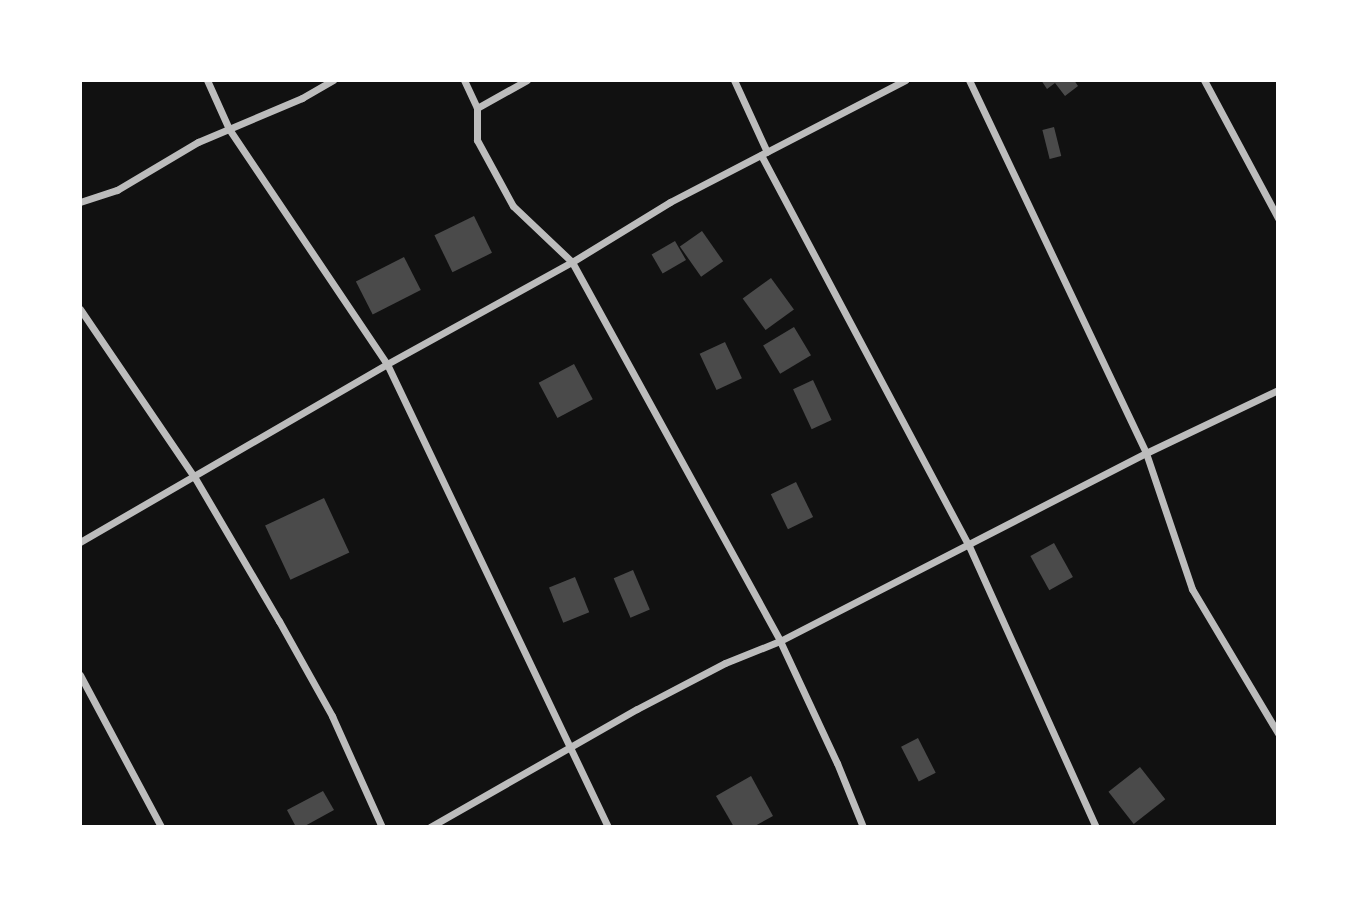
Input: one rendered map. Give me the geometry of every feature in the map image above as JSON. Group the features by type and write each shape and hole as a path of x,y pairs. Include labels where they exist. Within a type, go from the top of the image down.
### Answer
{"street":[{"path":"207,80 229,129 387,364 608,827"},
{"path":"80,202 117,190 198,142 302,99 333,80"},
{"path":"464,80 477,107 477,140 513,206 572,262 780,641 837,763 863,827"},
{"path":"477,107 527,80"},
{"path":"734,80 764,153 969,545 1096,827"},
{"path":"80,542 195,478 387,364 572,262 670,202 905,80"},
{"path":"969,80 1146,453 1192,589 1278,733"},
{"path":"1204,80 1278,218"},
{"path":"80,309 195,478 332,716 382,827"},
{"path":"430,827 571,746 725,663 780,641 1146,453 1278,390"},
{"path":"80,675 161,827"}],"building":[{"path":"1041,80 1074,80 1078,86 1065,96 1055,83 1047,89"},
{"path":"1054,127 1061,156 1050,159 1042,130"},
{"path":"474,216 492,253 452,272 434,235"},
{"path":"702,231 723,261 701,277 680,246"},
{"path":"675,241 686,260 663,274 652,254"},
{"path":"404,257 421,290 373,314 356,282"},
{"path":"771,278 794,310 766,330 743,299"},
{"path":"794,327 811,355 780,374 763,346"},
{"path":"725,342 742,378 717,390 700,354"},
{"path":"574,364 593,399 557,418 539,383"},
{"path":"813,380 832,420 812,429 793,389"},
{"path":"796,482 813,517 788,529 771,494"},
{"path":"324,498 349,552 290,580 265,525"},
{"path":"1054,543 1073,577 1049,590 1030,556"},
{"path":"633,570 650,610 630,618 614,578"},
{"path":"575,577 589,612 563,623 549,587"},
{"path":"918,738 936,773 919,781 901,747"},
{"path":"1140,767 1165,799 1134,824 1108,792"},
{"path":"751,776 773,816 753,827 734,827 716,796"},
{"path":"323,791 334,810 303,827 296,827 287,810"}]}
